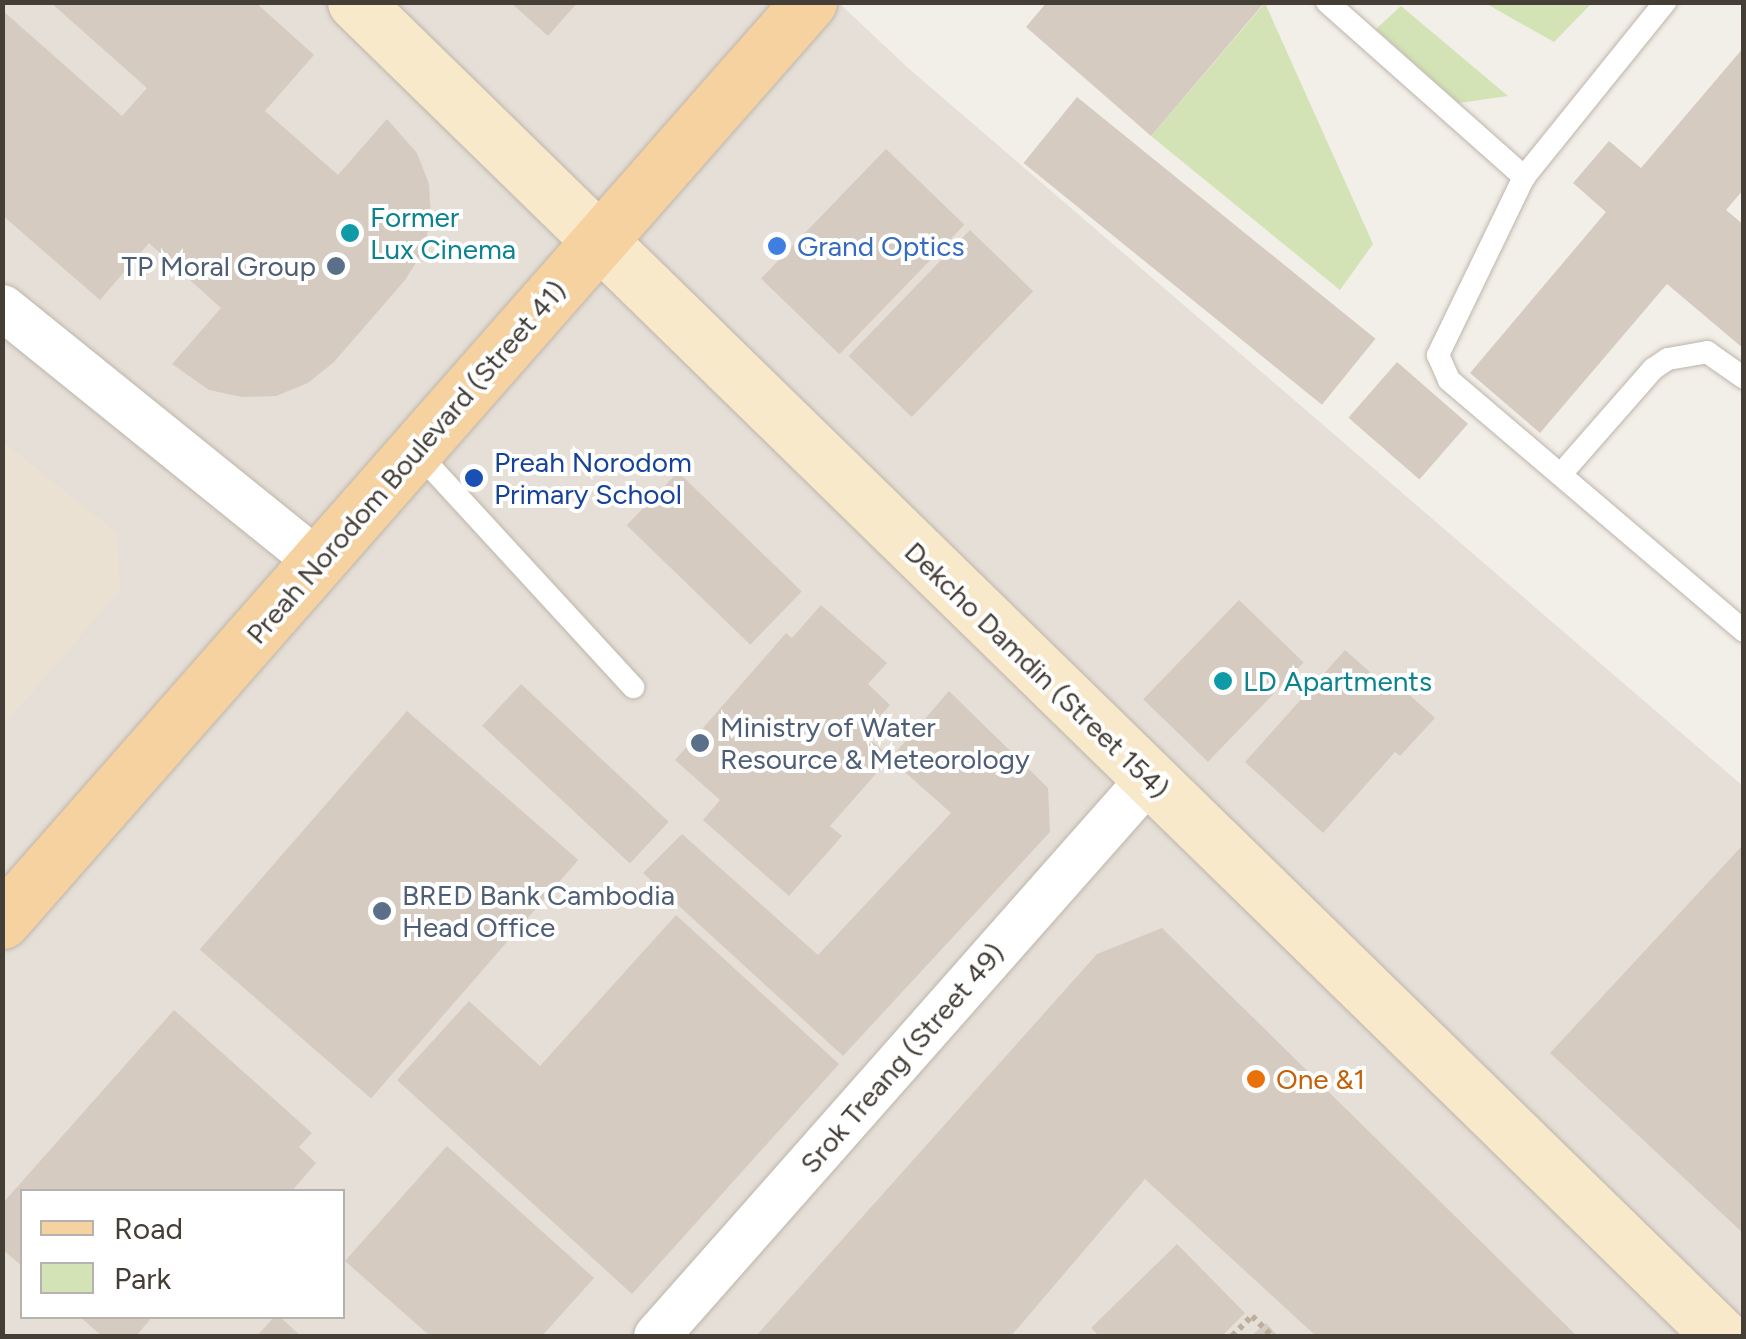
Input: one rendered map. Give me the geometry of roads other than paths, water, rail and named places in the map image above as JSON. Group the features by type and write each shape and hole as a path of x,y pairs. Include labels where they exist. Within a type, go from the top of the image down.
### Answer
{"main road":[{"name":"Preah Norodom Boulevard (Street 41)","path":"10,896 318,562 810,2"}],"street":[{"name":"Dekcho Damdin (Street 154)","path":"355,2 1721,1336"},
{"path":"2,307 318,562"},
{"name":"Srok Treang (Street 49)","path":"656,1336 1148,779"}],"lane":[{"path":"1327,2 1524,177"},
{"path":"1665,2 1524,177 1438,354 1448,380 1744,630"},
{"path":"1561,474 1653,369 1668,359 1708,352 1744,378"},
{"path":"416,451 634,687"}],"place":[{"name":"Former Lux Cinema","path":"350,233"},
{"name":"Grand Optics","path":"777,246"},
{"name":"TP Moral Group","path":"336,266"},
{"name":"Preah Norodom Primary School","path":"474,478"},
{"name":"LD Apartments","path":"1223,681"},
{"name":"Ministry of Water Resource & Meteorology","path":"700,743"},
{"name":"BRED Bank Cambodia Head Office","path":"382,911"},
{"name":"One &1","path":"1256,1079"}]}
